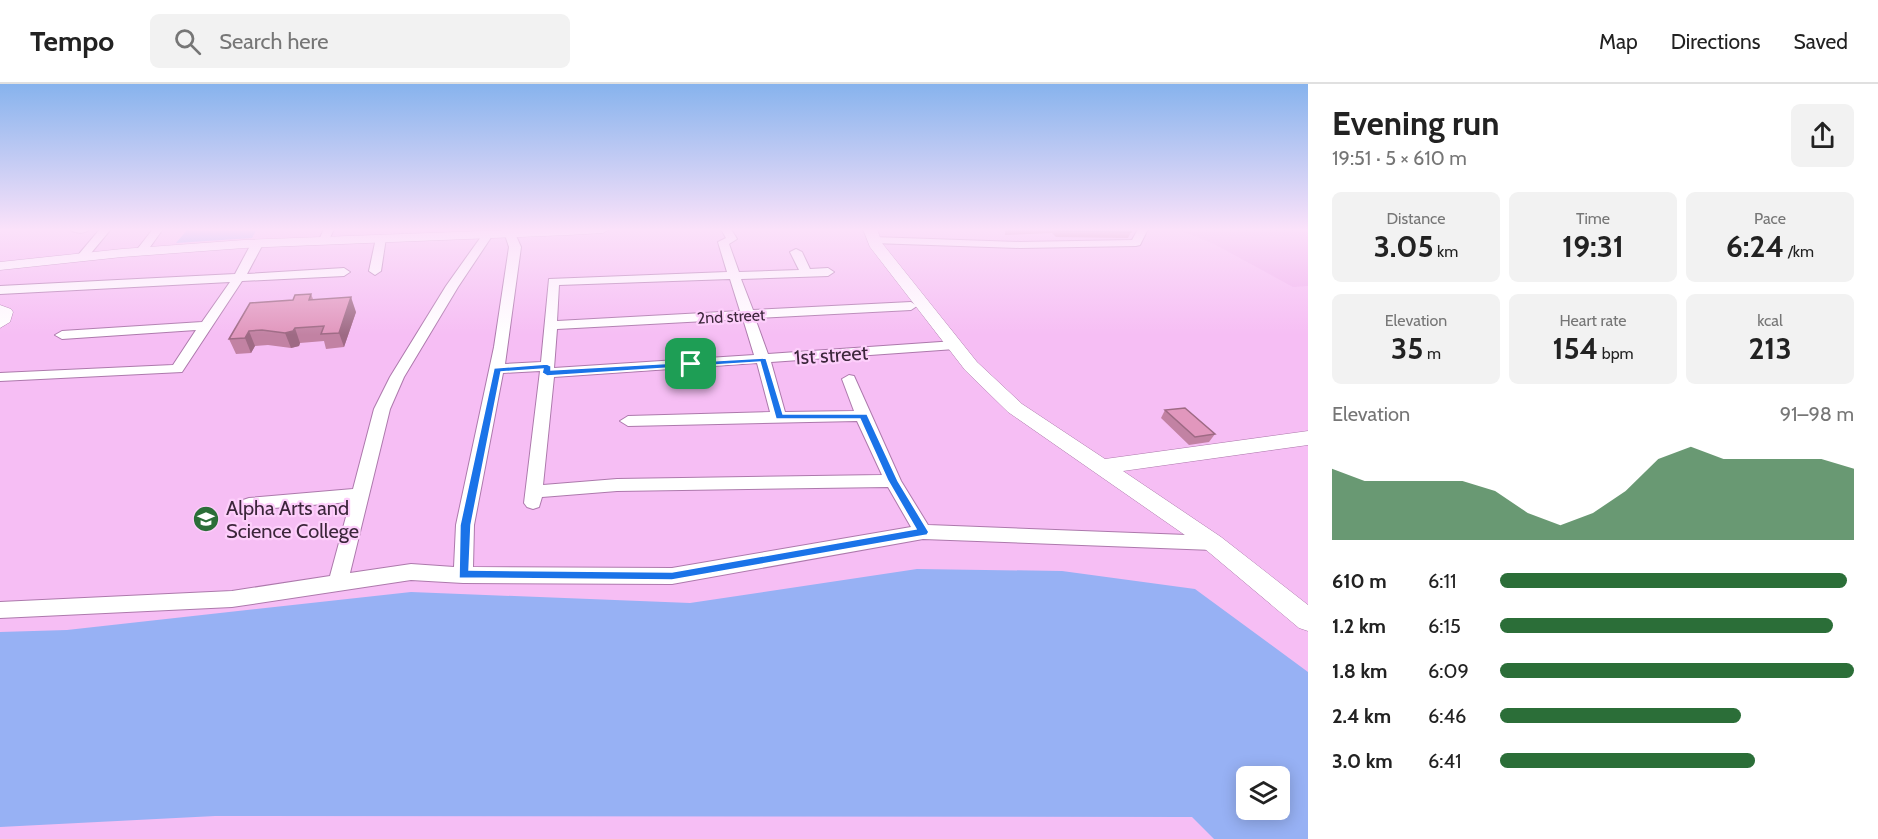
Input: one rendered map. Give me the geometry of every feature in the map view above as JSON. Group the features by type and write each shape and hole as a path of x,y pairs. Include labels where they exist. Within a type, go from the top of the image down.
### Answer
{"street":[{"path":"1,379 177,369 247,264"},
{"path":"375,271 376,264"},
{"path":"338,583 382,409 397,376 452,286 468,264"},
{"path":"463,575 465,525 497,369 512,264"},
{"path":"731,264 763,360 779,417"},
{"path":"802,264 806,273"},
{"path":"894,264 971,366 1015,408 1213,543 1308,620"},
{"path":"0,290 344,272"},
{"path":"828,272 553,282 534,498 617,485 893,481"},
{"name":"2nd street","path":"550,325 911,306"},
{"path":"0,310 4,312 4,319 0,323"},
{"path":"62,335 204,326"},
{"name":"1st street","path":"497,369 547,370 763,360 955,345"},
{"path":"849,379 863,416 893,481 923,532"},
{"path":"628,421 863,416"},
{"path":"1102,467 1308,438"},
{"path":"249,504 360,495"},
{"path":"0,610 232,599 411,572 463,575 672,576 923,532 1213,543"}],"shaded area":[{"path":"1251,264 1308,264 1308,286 1293,287"}],"water":[{"path":"917,569 1062,571 1195,589 1308,672 1308,839 1214,839 1192,817 215,816 0,827 0,632 67,630 411,592 690,603"}],"building":[{"path":"311,294 309,300 351,297 339,333 321,334 324,326 295,328 285,333 249,331 245,338 229,339 250,303 293,300 295,295"},
{"path":"1185,408 1215,434 1195,437 1165,410"}],"place":[{"name":"Alpha Arts and Science College","path":"206,519"}],"route":[{"path":"763,360 779,417 863,416 893,481 923,532 672,576 463,575 465,525 497,369 547,366 547,373 691,364 763,360"}]}
